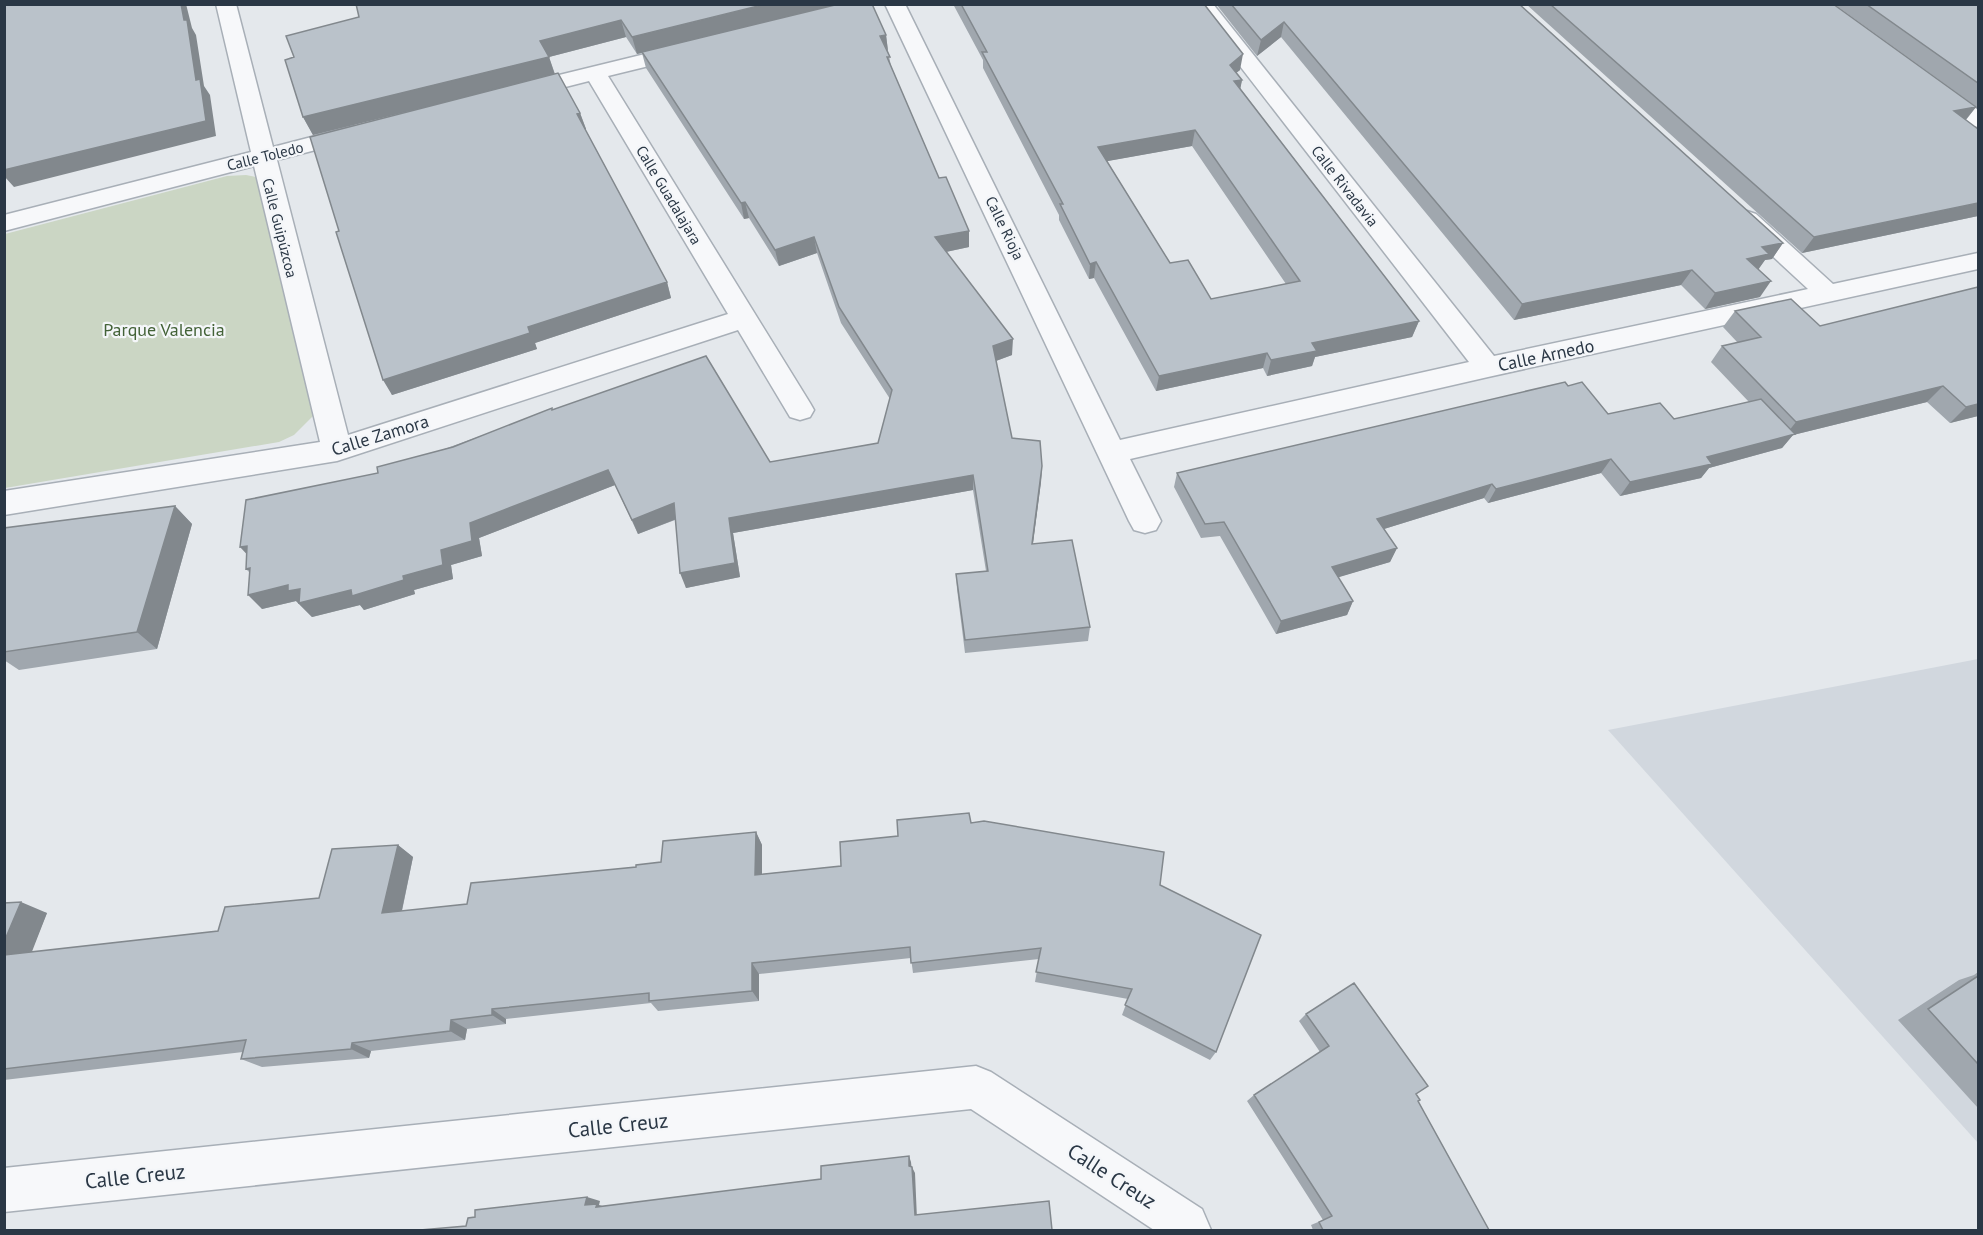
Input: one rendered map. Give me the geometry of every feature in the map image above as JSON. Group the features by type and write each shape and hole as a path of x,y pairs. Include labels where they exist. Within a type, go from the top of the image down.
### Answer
{"street":[{"name":"Calle Guipúzcoa","path":"225,4 336,450"},
{"name":"Calle Rioja","path":"895,4 1114,452 1145,521"},
{"name":"Calle Rivadavia","path":"1202,4 1488,367"},
{"path":"491,98 708,45"},
{"name":"Calle Guadalajara","path":"595,72 800,410"},
{"path":"1921,79 1978,120"},
{"name":"Calle Toledo","path":"4,222 377,127"},
{"path":"1726,201 1830,295"},
{"name":"Calle Arnedo","path":"1114,452 1488,367 1830,295 1978,261"},
{"name":"Calle Zamora","path":"4,503 336,450 743,319"},
{"name":"Calle Creuz","path":"4,1190 976,1087 1186,1225 1188,1230"}],"shaded area":[{"path":"1978,659 1978,1143 1608,730"}],"green space":[{"name":"Parque Valencia","path":"246,175 264,182 315,414 294,435 279,442 5,488 5,234 227,176"}],"building":[{"path":"4,4 181,4 184,20 187,20 196,80 200,79 206,121 4,170"},
{"path":"356,4 766,4 632,37 621,20 540,41 549,57 303,117 285,60 294,57 286,36 359,17"},
{"path":"839,4 872,4 886,35 880,36 890,57 887,57 939,178 946,177 969,231 935,237 1013,339 993,346 1012,438 1040,441 1042,466 1032,544 1072,540 1090,627 965,640 956,574 988,571 973,475 729,518 735,563 680,573 674,503 632,520 608,470 470,523 472,541 441,550 443,565 403,576 404,580 352,596 351,590 299,603 300,589 288,591 288,585 248,595 250,568 246,569 247,546 240,547 246,500 378,473 377,467 453,447 552,408 552,410 706,356 770,462 878,443 892,390 839,307 814,237 775,250 745,202 741,203 642,52"},
{"path":"961,4 1204,4 1243,54 1230,65 1242,80 1234,81 1419,321 1312,343 1317,351 1271,360 1267,353 1159,376 1096,262 1090,264 1060,204 1063,204 982,52 987,52","holes":["1195,130 1300,281 1211,299 1188,260 1170,263 1098,147"]},
{"path":"1231,4 1519,4 1783,243 1762,247 1769,254 1747,259 1771,281 1715,293 1692,270 1522,304 1284,22 1261,40"},
{"path":"1550,4 1833,4 1976,107 1954,111 1978,129 1978,203 1814,237"},
{"path":"1866,4 1978,4 1978,83"},
{"path":"558,73 580,113 577,114 667,282 528,327 530,333 383,380 336,232 339,231 310,137"},
{"path":"1978,287 1978,404 1966,407 1943,386 1796,422 1722,346 1761,337 1735,311 1791,299 1820,326"},
{"path":"1565,382 1568,386 1582,382 1608,414 1660,403 1674,419 1761,399 1795,434 1707,457 1712,464 1630,482 1611,459 1496,489 1492,484 1377,519 1397,548 1332,567 1353,601 1281,621 1224,522 1205,524 1177,473"},
{"path":"175,506 137,632 4,652 4,528"},
{"path":"969,813 971,823 984,821 1164,852 1160,885 1261,935 1216,1052 1125,1005 1132,989 1036,972 1041,948 911,963 910,947 752,963 752,991 649,1001 649,993 492,1009 492,1015 451,1020 450,1031 352,1043 351,1049 241,1059 246,1040 4,1069 4,955 218,931 225,907 319,898 332,849 398,845 382,913 467,904 471,883 636,867 636,865 661,862 663,841 756,832 755,875 841,866 840,842 898,836 897,820"},
{"path":"21,902 4,942 4,903"},
{"path":"1978,976 1978,1064 1928,1009"},
{"path":"1354,983 1428,1086 1416,1094 1420,1100 1418,1101 1489,1230 1323,1230 1319,1222 1332,1216 1254,1095 1329,1046 1306,1014"},
{"path":"909,1156 909,1166 912,1167 915,1215 1049,1201 1052,1230 420,1230 466,1226 468,1218 475,1217 475,1210 587,1197 585,1205 597,1204 596,1207 821,1179 821,1166"}]}
